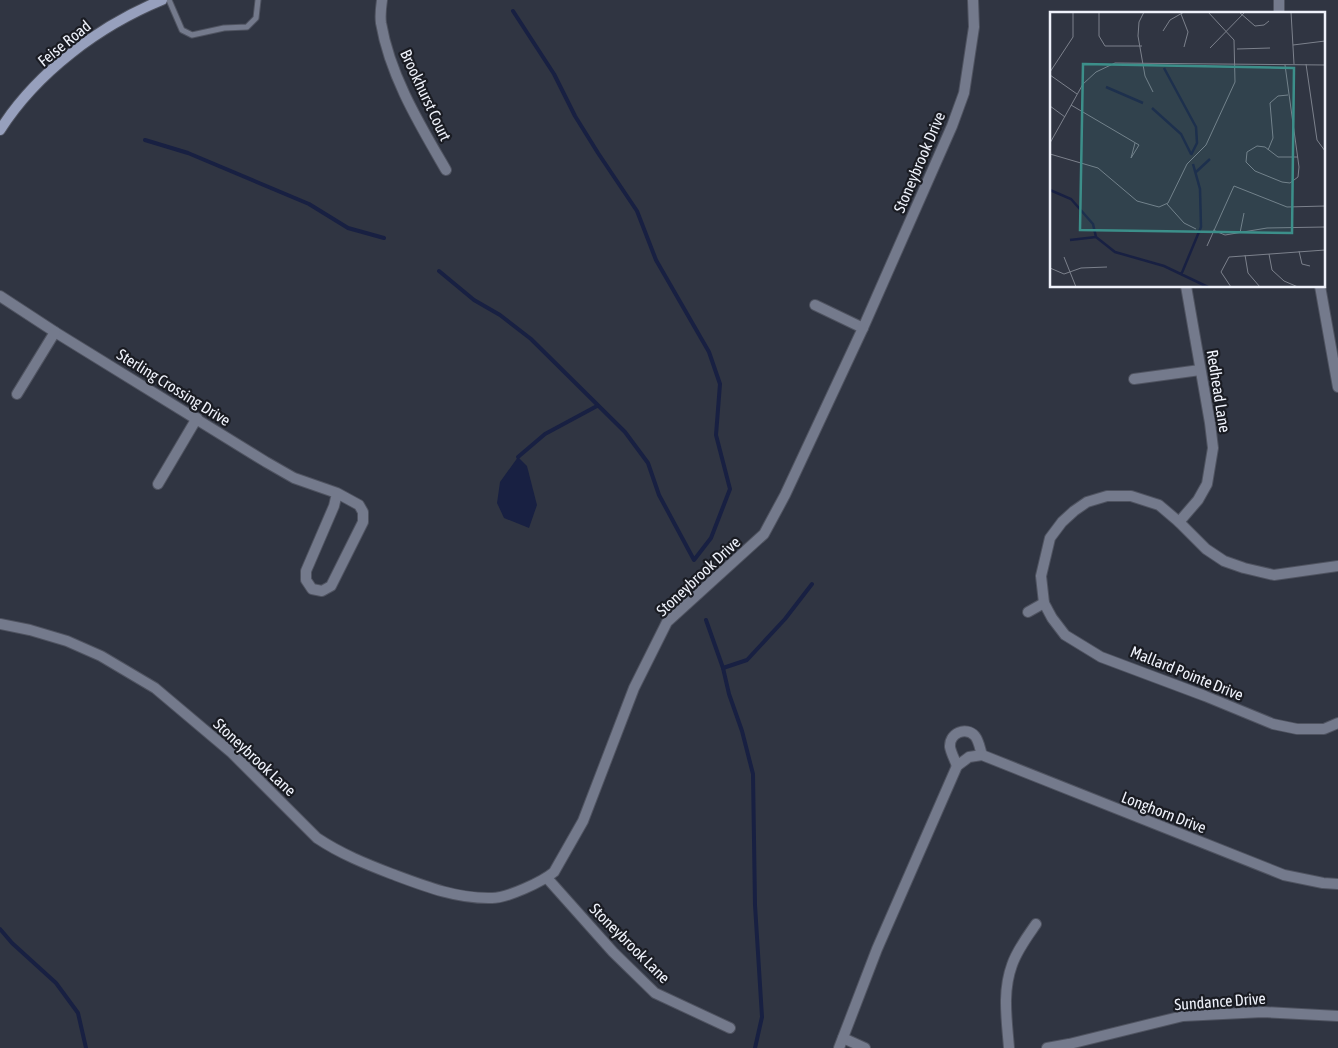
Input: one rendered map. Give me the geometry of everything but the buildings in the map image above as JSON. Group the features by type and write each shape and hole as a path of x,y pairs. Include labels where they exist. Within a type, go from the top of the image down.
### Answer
{"main road":[{"name":"Feise Road","path":"0,130 33,88 81,45 115,23 162,0"}],"street":[{"name":"Brookhurst Court","path":"382,0 381,22 392,66 419,124 446,170"},
{"name":"Stoneybrook Drive","path":"494,898 530,887 554,872 583,821 634,688 667,622 764,534 785,495 863,328 952,126 964,93 974,27 973,0"},
{"name":"Redhead Lane","path":"1180,522 1198,500 1207,484 1213,448 1186,288"},
{"path":"1320,288 1338,387"},
{"name":"Sterling Crossing Drive","path":"0,296 266,462 287,474 337,493 359,505 363,512 363,522 331,586 322,591 312,588 306,580 306,571 334,506 337,493"},
{"path":"815,305 863,328"},
{"path":"17,394 55,332"},
{"path":"1134,379 1200,370"},
{"path":"158,484 197,418"},
{"name":"Mallard Pointe Drive","path":"1338,566 1274,575 1244,568 1224,561 1206,549 1180,522 1159,505 1131,496 1108,496 1087,502 1062,522 1050,538 1041,576 1044,603 1052,618 1065,635 1101,657 1273,724 1298,729 1324,729 1338,724"},
{"path":"1028,612 1044,603"},
{"name":"Stoneybrook Lane","path":"0,624 30,630 67,641 101,656 155,688 232,753 317,838 333,849 358,861 433,890 464,896 494,898"},
{"path":"865,1048 841,1043 877,950 957,766 969,757 982,755 977,738 965,731 952,737 950,742 951,751 957,766"},
{"name":"Longhorn Drive","path":"982,755 1284,875 1338,884"},
{"name":"Stoneybrook Lane","path":"547,878 614,952 655,993 730,1028"},
{"path":"1009,1048 1006,996 1012,966 1022,945 1036,924"},
{"name":"Sundance Drive","path":"1047,1048 1183,1016 1264,1012 1338,1016"}],"lane":[{"path":"169,0 182,30 192,35 224,28 247,27 256,18 258,0"}],"water":[{"path":"518,457 527,466 537,505 529,528 504,518 497,503 500,482"}],"waterway":[{"path":"439,271 474,300 500,315 531,339 625,432 648,463 659,495 694,560 711,538 730,489 716,435 720,384 709,352 656,260 637,211 575,116 554,74 513,11"},
{"path":"145,140 188,153 309,204 348,228 384,238"},
{"path":"518,457 545,434 597,406"},
{"path":"723,668 747,660 785,619 812,584"},
{"path":"706,620 723,668 753,774 755,905 762,1017 755,1048"},
{"path":"0,929 12,943 56,983 78,1013 86,1048"}]}
